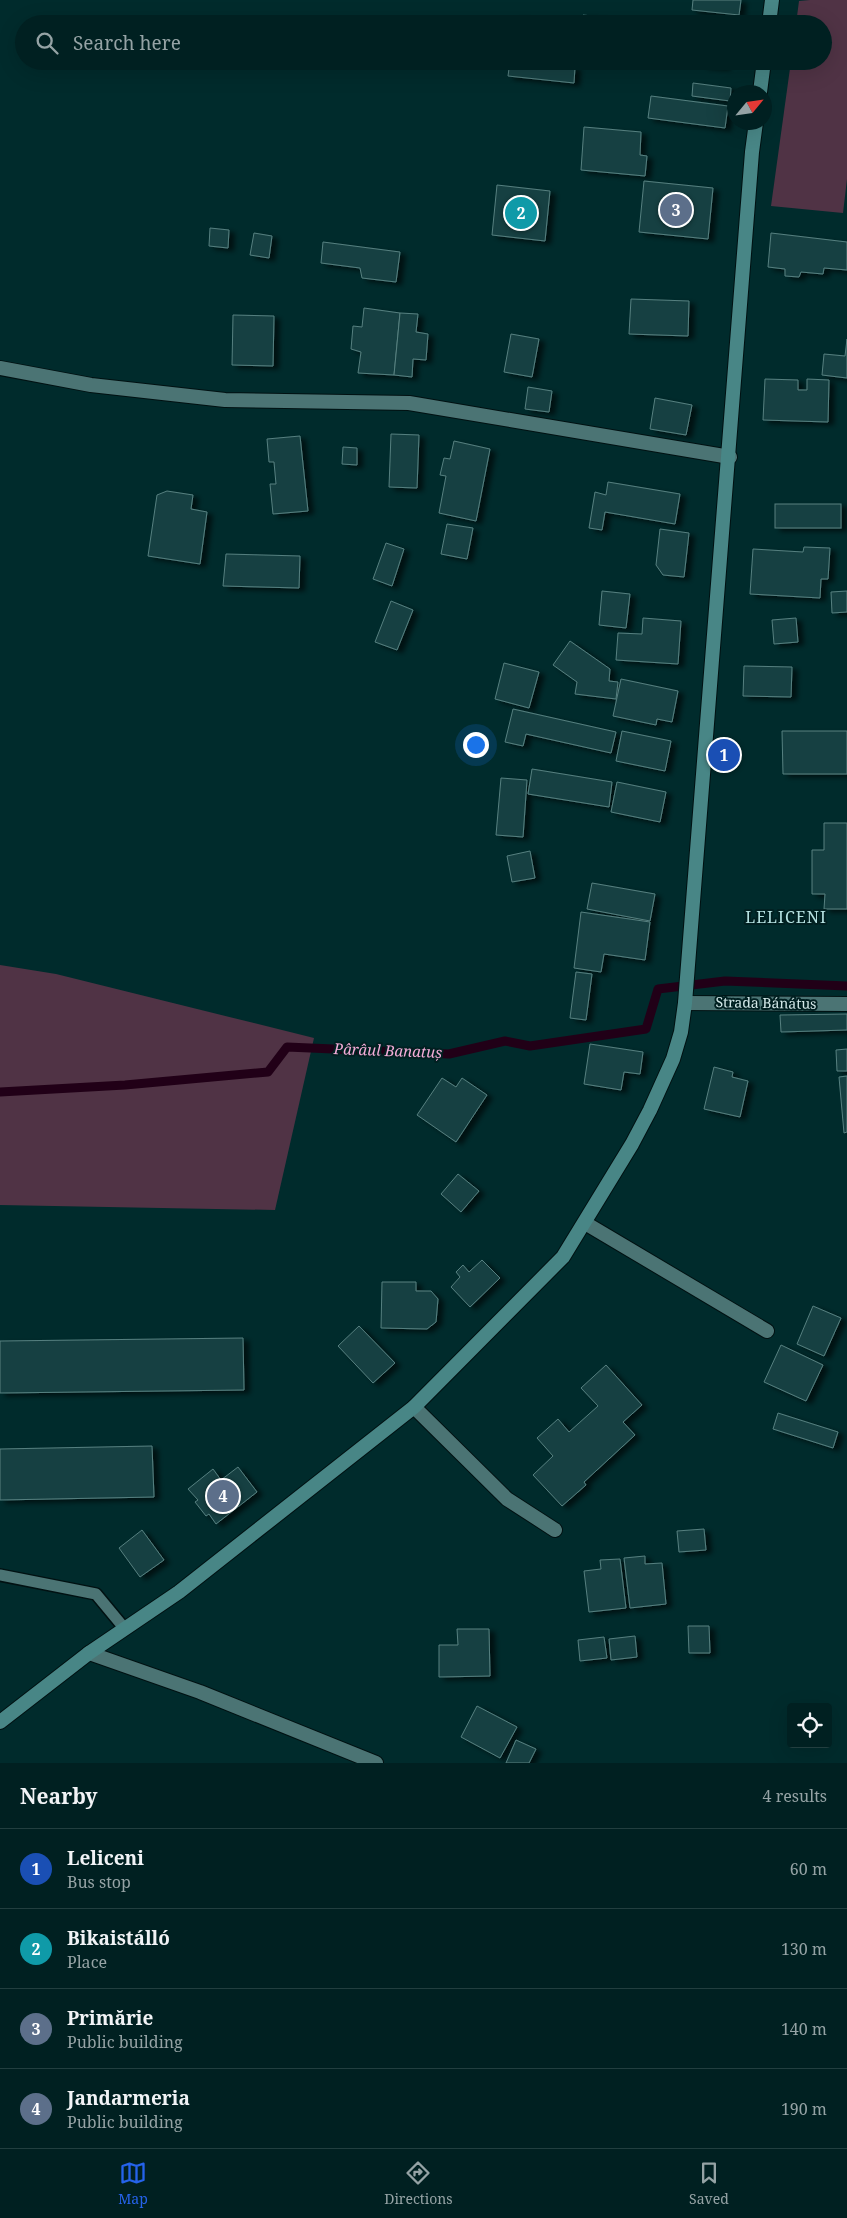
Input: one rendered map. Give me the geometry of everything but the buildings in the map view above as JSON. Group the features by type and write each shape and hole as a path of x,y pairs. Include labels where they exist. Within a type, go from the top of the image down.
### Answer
{"main road":[{"path":"770,15 772,0"},
{"path":"761,85 763,70"},
{"path":"0,1722 89,1654 179,1592 414,1406 563,1258 632,1144 650,1110 672,1059 681,1032 685,997 730,458 755,130"}],"street":[{"path":"0,368 91,385 225,400 409,404 730,458"},
{"name":"Strada Bánátus","path":"685,997 847,1004"},
{"path":"585,1222 767,1331"},
{"path":"414,1406 507,1499 555,1530"},
{"path":"89,1654 200,1692 376,1763"}],"lane":[{"path":"0,1575 96,1594 125,1629"}],"shaded area":[{"path":"847,0 847,179 843,213 771,206 790,70 832,70 832,15 797,15 799,1"},
{"path":"0,965 56,974 314,1038 275,1210 0,1205"}],"waterway":[{"name":"Pârâul Banatuș","path":"0,1092 125,1085 268,1072 287,1047 449,1054 505,1041 530,1046 646,1029 658,989 725,981 847,986"}],"place":[{"name":"Primărie","path":"676,210"},
{"name":"Bikaistálló","path":"521,213"},
{"name":"Leliceni","path":"724,755"},
{"name":"Jandarmeria","path":"223,1496"}],"district":[{"name":"LELICENI","path":"786,917"}]}
